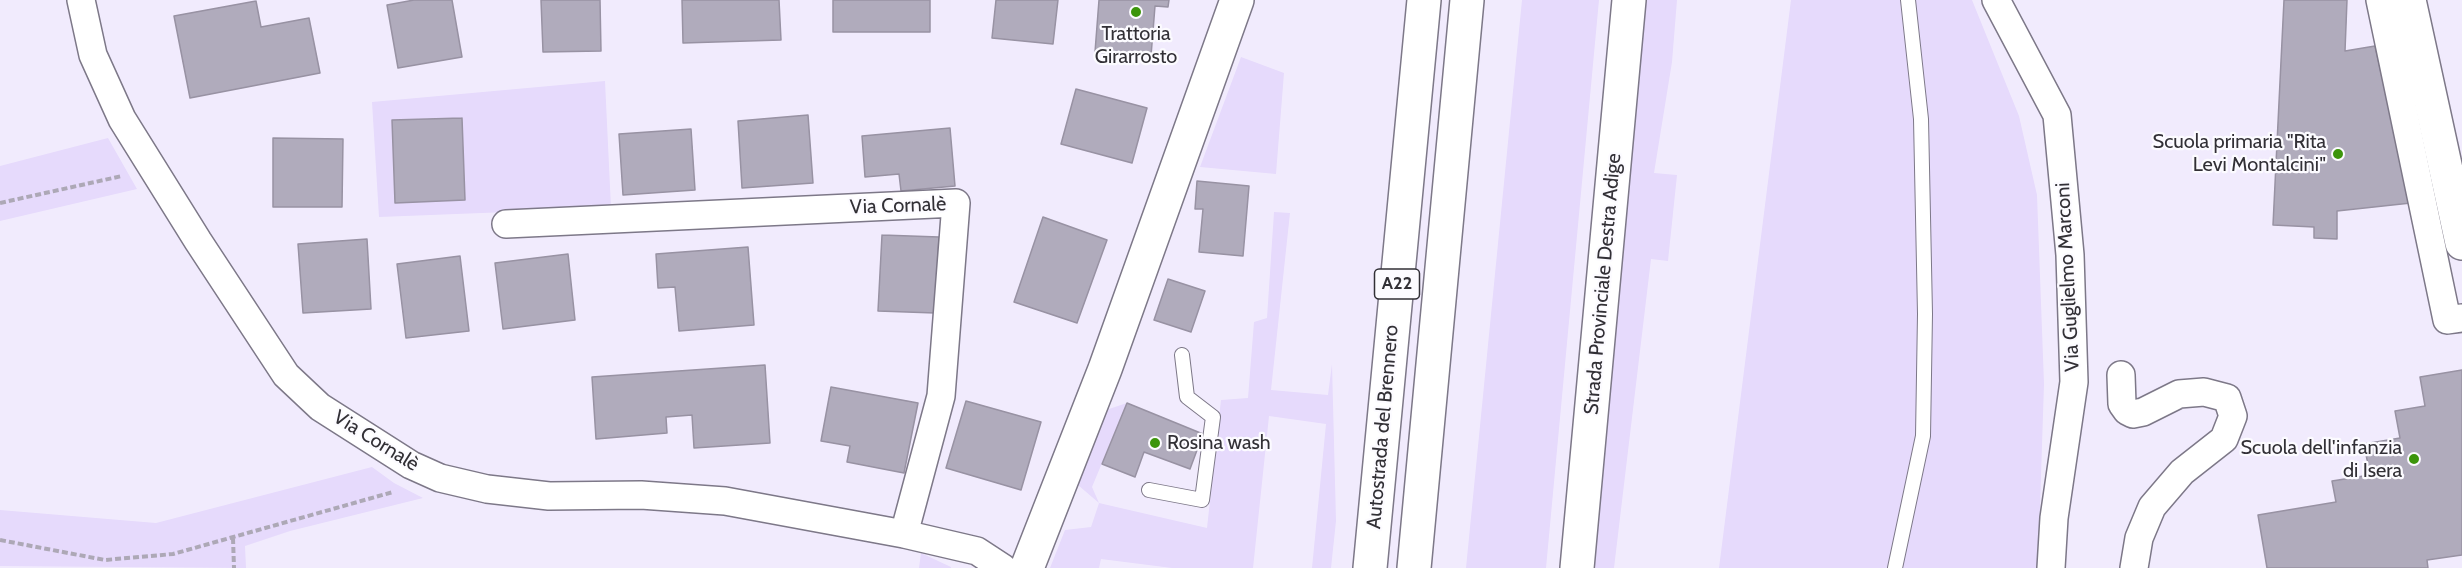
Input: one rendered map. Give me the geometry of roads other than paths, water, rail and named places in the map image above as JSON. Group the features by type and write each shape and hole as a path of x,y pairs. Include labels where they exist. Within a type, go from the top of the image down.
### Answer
{"main road":[{"path":"1027,568 1103,374 1237,0"},
{"name":"Autostrada del Brennero","path":"1370,568 1424,0"},
{"name":"A22","path":"1414,568 1467,0"},
{"name":"Strada Provinciale Destra Adige","path":"1577,568 1629,0"},
{"path":"2409,0 2462,243"}],"street":[{"name":"Via Cornalè","path":"81,0 93,55 122,118 198,242 286,375 320,406 411,465 440,478 487,489 549,496 641,495 725,501 904,534 977,551 1003,568"},
{"name":"Via Guglielmo Marconi","path":"1996,0 2057,115 2069,243 2074,382 2054,518 2051,568"},
{"path":"2380,0 2447,320 2462,318"},
{"name":"Via Cornalè","path":"506,224 956,202 941,396 904,534"},
{"path":"2121,375 2122,404 2127,411 2133,414 2143,412 2179,394 2204,392 2227,398 2233,416 2224,439 2182,472 2152,507 2139,538 2134,568"}],"lane":[{"path":"1895,568 1923,436 1925,314 1921,118 1908,0"},
{"path":"1149,490 1202,500 1213,417 1187,397 1182,355"}],"place":[{"name":"Trattoria Girarrosto","path":"1136,12"},
{"name":"Scuola primaria \"Rita Levi Montalcini\"","path":"2338,154"},
{"name":"Rosina wash","path":"1155,443"},
{"name":"Scuola dell'infanzia di Isera","path":"2414,459"}]}
